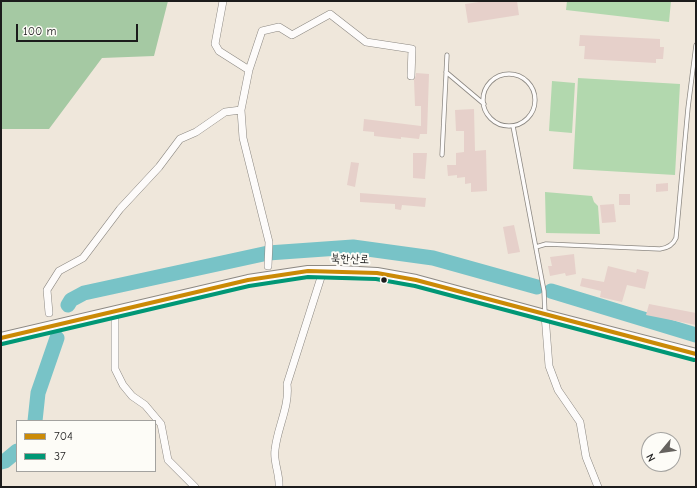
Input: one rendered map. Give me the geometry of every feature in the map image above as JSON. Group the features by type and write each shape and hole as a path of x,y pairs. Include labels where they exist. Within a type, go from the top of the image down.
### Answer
{"street":[{"path":"223,1 215,44 219,51 250,70"},
{"path":"268,265 269,242 243,138 241,110 250,70 262,31 279,27 292,35 330,14 366,42 412,49 411,76"},
{"path":"49,313 47,290 59,271 83,258 120,208 159,167 180,139 196,132 225,112 241,110"},
{"path":"279,487 280,478 274,452 288,394 286,384 324,271"},
{"name":"북한산로","path":"1,338 248,280 286,274 324,271 369,272 393,275 446,288 696,354"},
{"path":"114,311 115,369 123,385 132,396 145,406 161,424 168,460 195,487"},
{"path":"545,315 549,366 558,390 580,422 586,457 598,487"}],"lane":[{"path":"536,247 546,244 660,249 667,248 674,243 676,238 688,108 696,45"},
{"path":"442,155 448,55"},
{"path":"446,72 484,104"},
{"path":"510,74 525,80 531,86 535,103 533,111 528,118 513,126 504,126 496,123 486,112 484,104 486,89 490,83 496,78 510,74"},
{"path":"513,126 544,291 545,315"}],"green space":[{"path":"1,1 168,1 154,56 102,58 49,129 1,129"},
{"path":"567,1 671,1 669,22 566,10"},
{"path":"578,78 680,84 675,175 573,169"},
{"path":"552,81 575,83 572,133 549,131"},
{"path":"545,192 592,196 594,202 598,206 600,234 546,233"}],"building":[{"path":"486,1 517,1 519,15 468,23 465,4"},
{"path":"580,35 660,39 660,47 664,47 663,59 656,59 656,63 584,59 585,46 579,46"},
{"path":"416,73 429,74 427,134 420,134 419,139 401,137 401,139 374,136 374,132 363,131 364,119 421,126 421,106 415,106 414,80"},
{"path":"474,109 475,151 486,150 487,191 471,192 471,183 465,184 465,177 457,178 457,175 448,176 447,165 456,165 456,153 464,152 464,131 456,131 455,110"},
{"path":"413,153 427,153 425,179 413,178"},
{"path":"351,162 359,163 355,187 347,185"},
{"path":"668,183 668,191 656,192 656,184"},
{"path":"360,193 426,198 425,207 402,205 401,210 395,209 395,204 360,202"},
{"path":"619,194 630,194 630,205 619,205"},
{"path":"614,204 616,222 602,223 600,205"},
{"path":"514,225 520,252 508,254 503,227"},
{"path":"574,254 576,274 566,276 565,273 550,276 548,266 552,266 550,257"},
{"path":"608,266 636,273 637,269 649,272 645,289 627,285 622,302 600,297 601,291 580,286 582,278 604,282"},
{"path":"649,304 696,313 696,325 646,315"}],"waterway":[{"path":"68,305 71,300 84,293 268,253 353,247 433,258 537,287"},
{"path":"551,291 696,335"},
{"path":"35,420 38,393 57,338"},
{"path":"1,462 5,461 16,452"}],"transit line":[{"name":"704","path":"1,338 248,280 308,271 377,273 416,280 696,354"},
{"name":"37","path":"2,344 249,286 308,277 376,279 415,286 694,360"}]}
